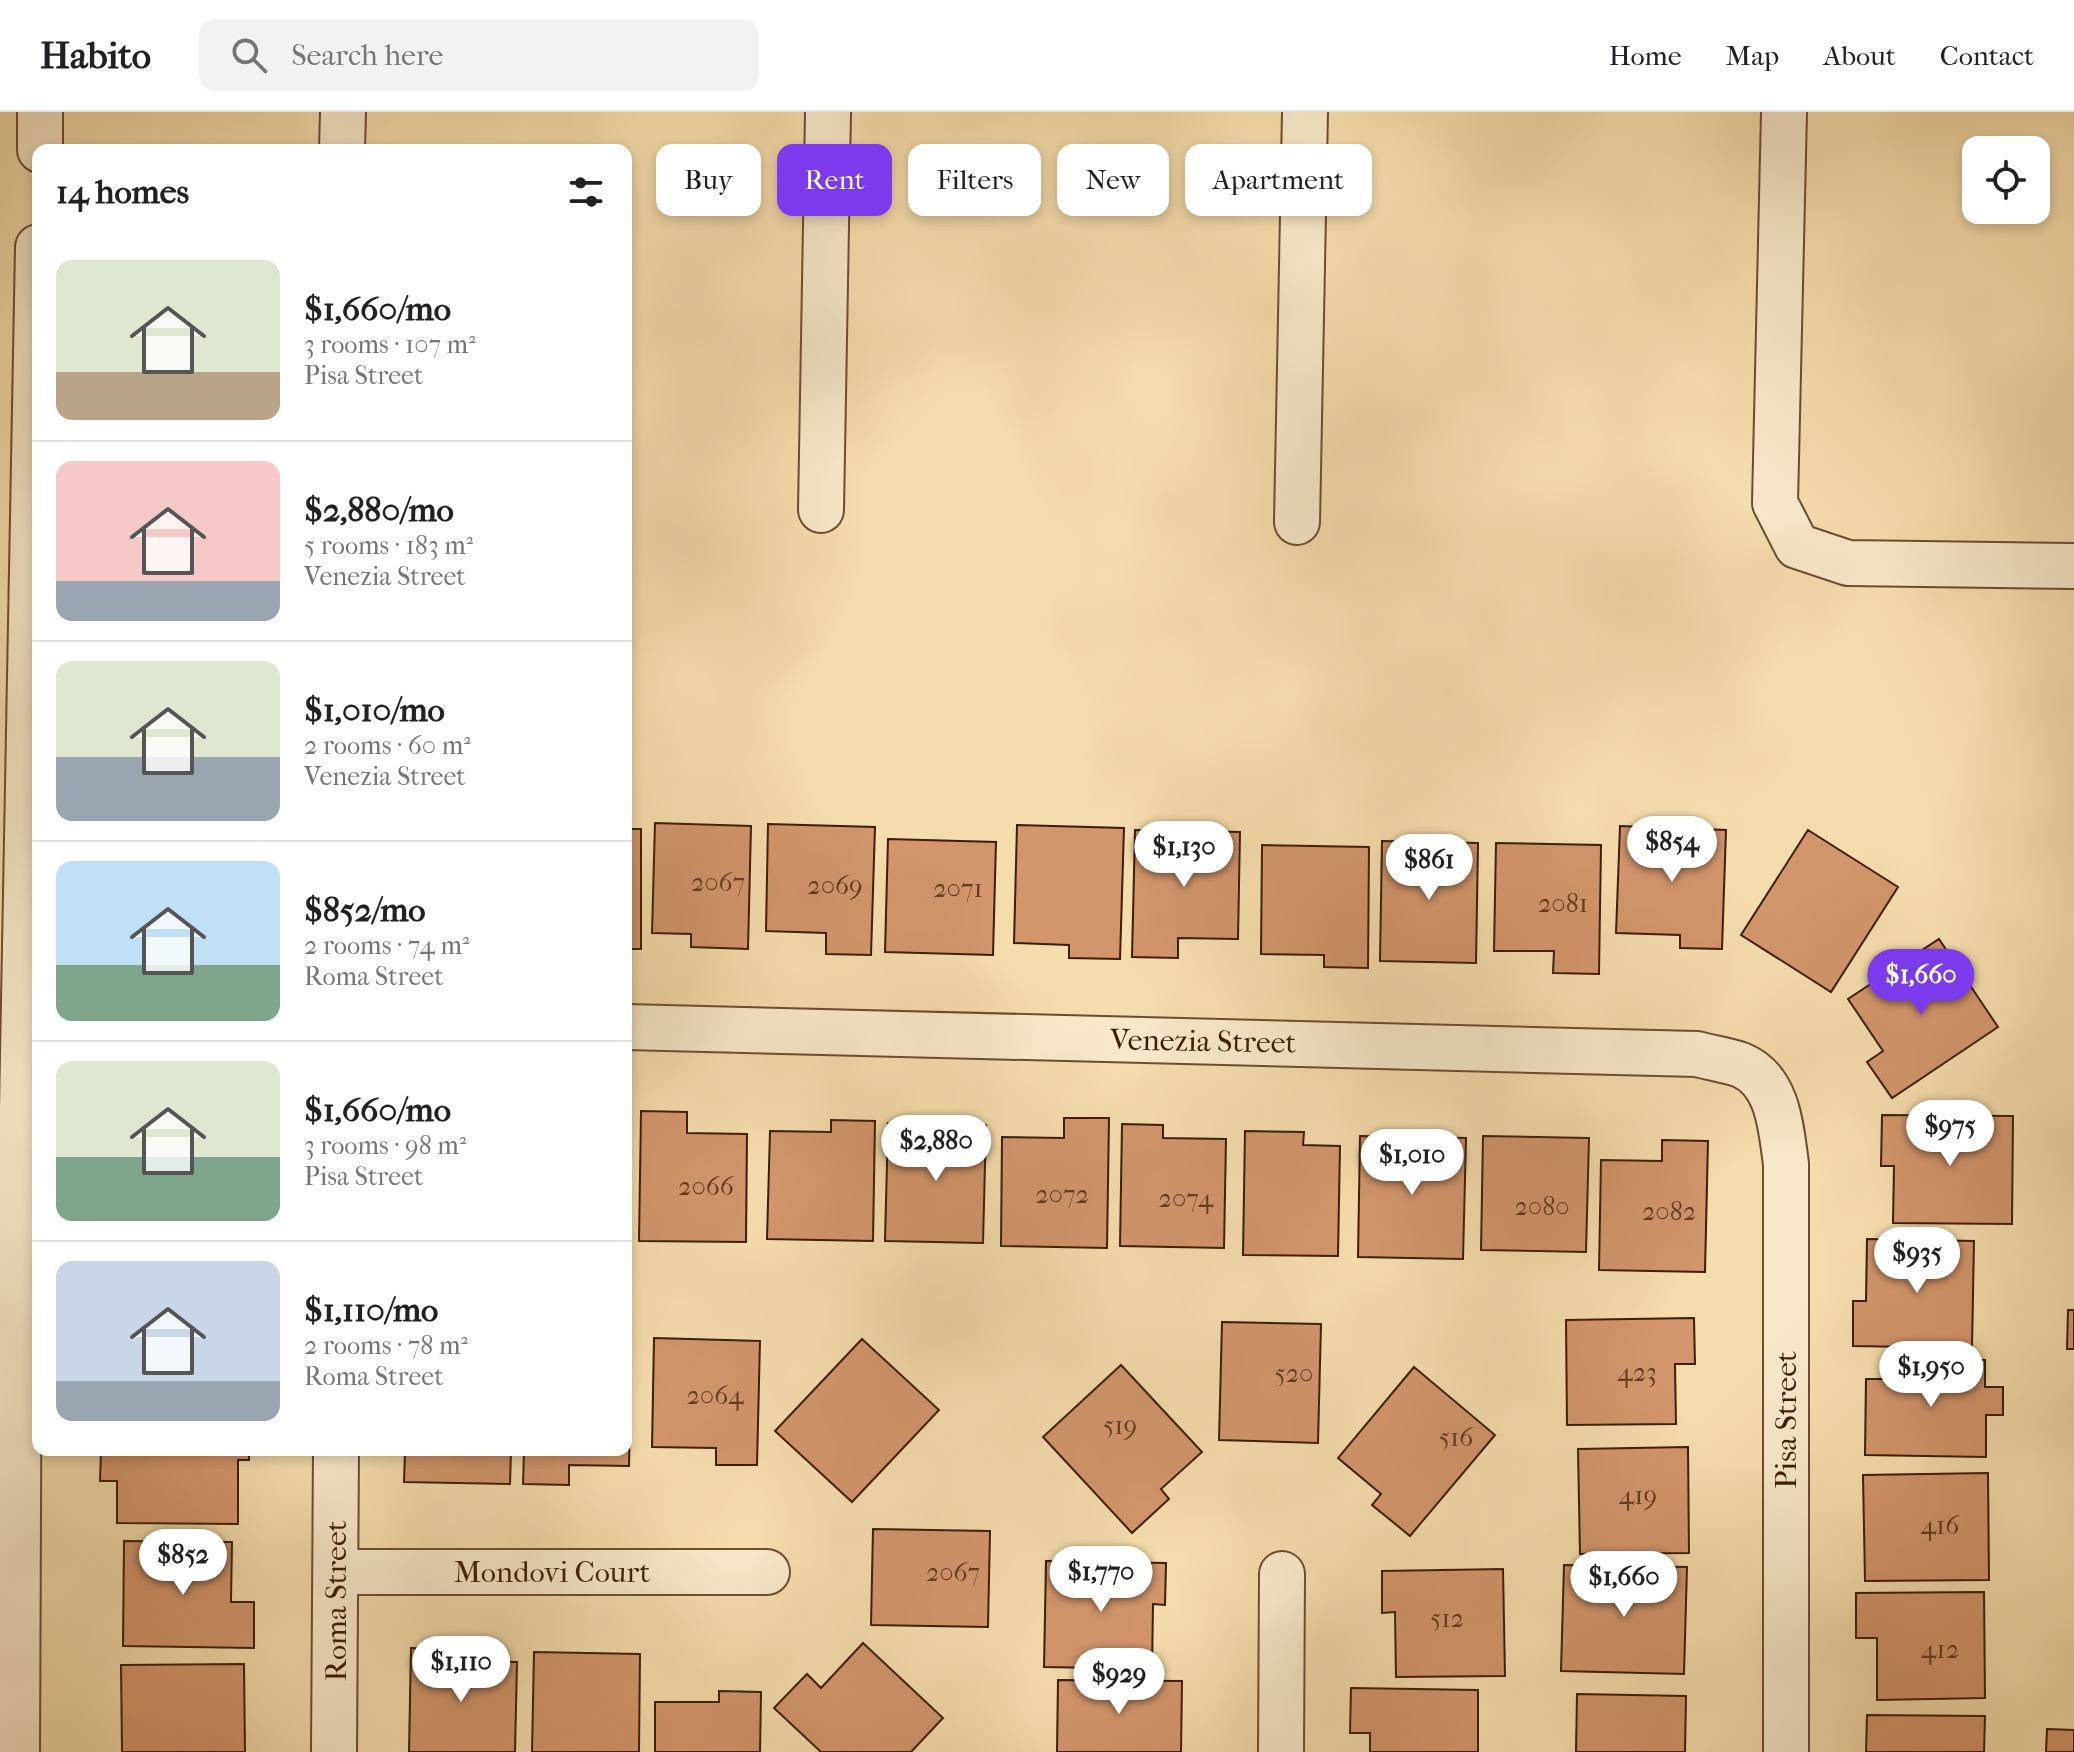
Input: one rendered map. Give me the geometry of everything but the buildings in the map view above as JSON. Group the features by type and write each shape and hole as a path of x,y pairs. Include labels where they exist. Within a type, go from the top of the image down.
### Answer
{"street":[{"path":"40,112 40,144"},
{"path":"342,144 343,112"},
{"path":"821,510 828,112"},
{"path":"1297,522 1305,112"},
{"path":"1784,112 1775,503 1797,546 1848,563 2074,566"},
{"path":"17,1752 9,1270 13,970 32,421"},
{"name":"Venezia Street","path":"632,1027 1697,1054 1743,1066 1770,1090"},
{"name":"Pisa Street","path":"1770,1090 1781,1125 1786,1164 1786,1752"},
{"name":"Roma Street","path":"334,1752 336,1456"},
{"name":"Mondovi Court","path":"337,1572 767,1572"},
{"path":"1281,1752 1282,1574"}]}
